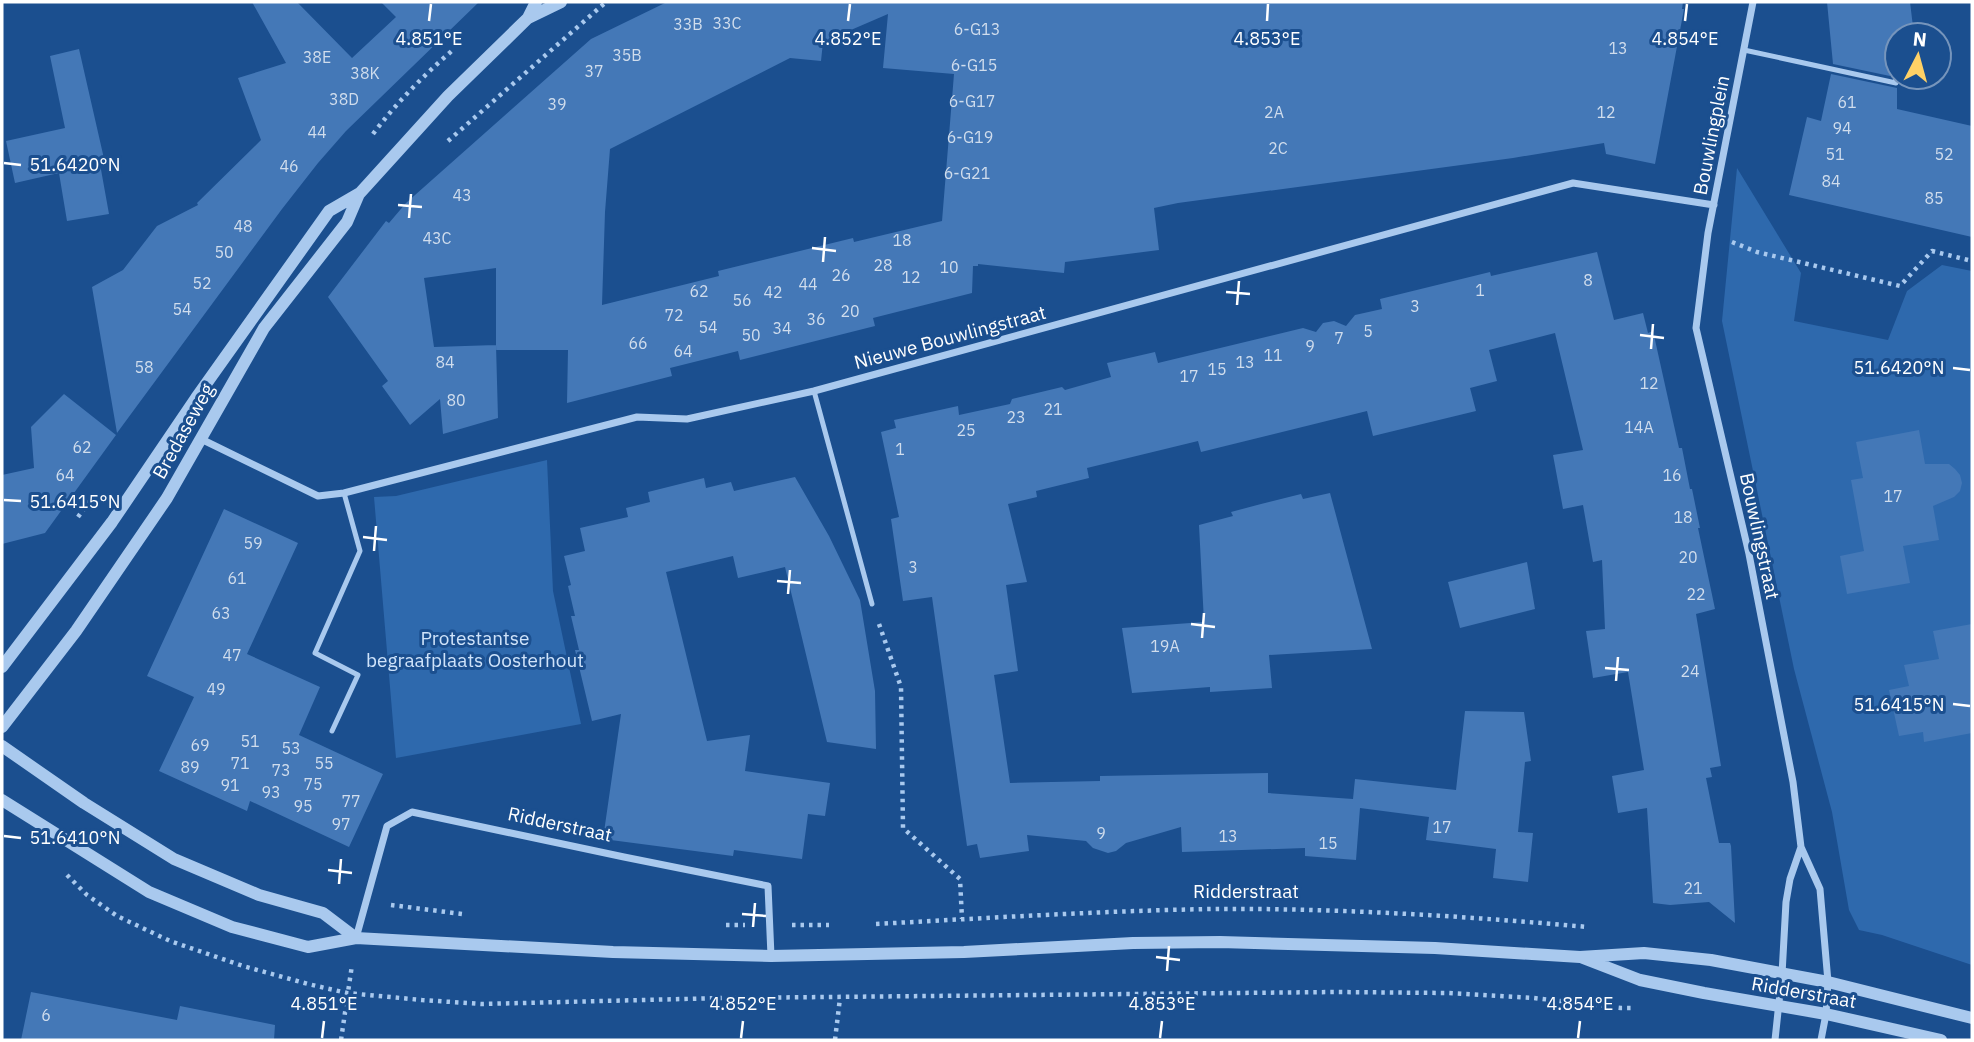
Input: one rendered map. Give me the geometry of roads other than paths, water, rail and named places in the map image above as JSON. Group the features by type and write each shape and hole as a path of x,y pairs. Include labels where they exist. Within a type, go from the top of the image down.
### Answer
{"street":[{"name":"Bredaseweg","path":"528,18 536,2"},
{"name":"Bredaseweg","path":"2,727 76,631 167,498 264,328 346,222 360,193 448,96 528,18 561,2"},
{"name":"Bouwlingplein","path":"1708,233 1753,2"},
{"name":"Nieuwe Bouwlingstraat","path":"201,439 318,496 344,493 637,417 687,419 814,391 1573,183 1714,205"},
{"name":"Bredaseweg","path":"2,667 112,522 329,211 360,193"},
{"name":"Bouwlingstraat","path":"1708,233 1696,328 1749,554 1793,782 1801,847 1820,889 1828,982 1821,1040"},
{"path":"2,746 84,803 174,859 260,895 323,913 356,938"},
{"name":"Ridderstraat","path":"2,800 149,892 232,927 308,947 356,938 613,952 771,956 1220,942 1435,948 1580,957 1644,953 1711,960 1828,982 1972,1018"},
{"name":"Ridderstraat","path":"356,938 387,826 412,812 768,886 771,956"},
{"name":"Bouwlingstraat","path":"1775,1040 1786,902 1790,879 1801,847"},
{"name":"Ridderstraat","path":"1580,957 1640,980 1826,1014 1941,1040"}],"lane":[{"path":"1744,50 1883,80"},
{"path":"814,391 872,604"},
{"path":"332,731 358,675 316,653 360,551 344,493"}],"park label":[{"name":"Protestantse begraafplaats Oosterhout","path":"475,649"}]}
